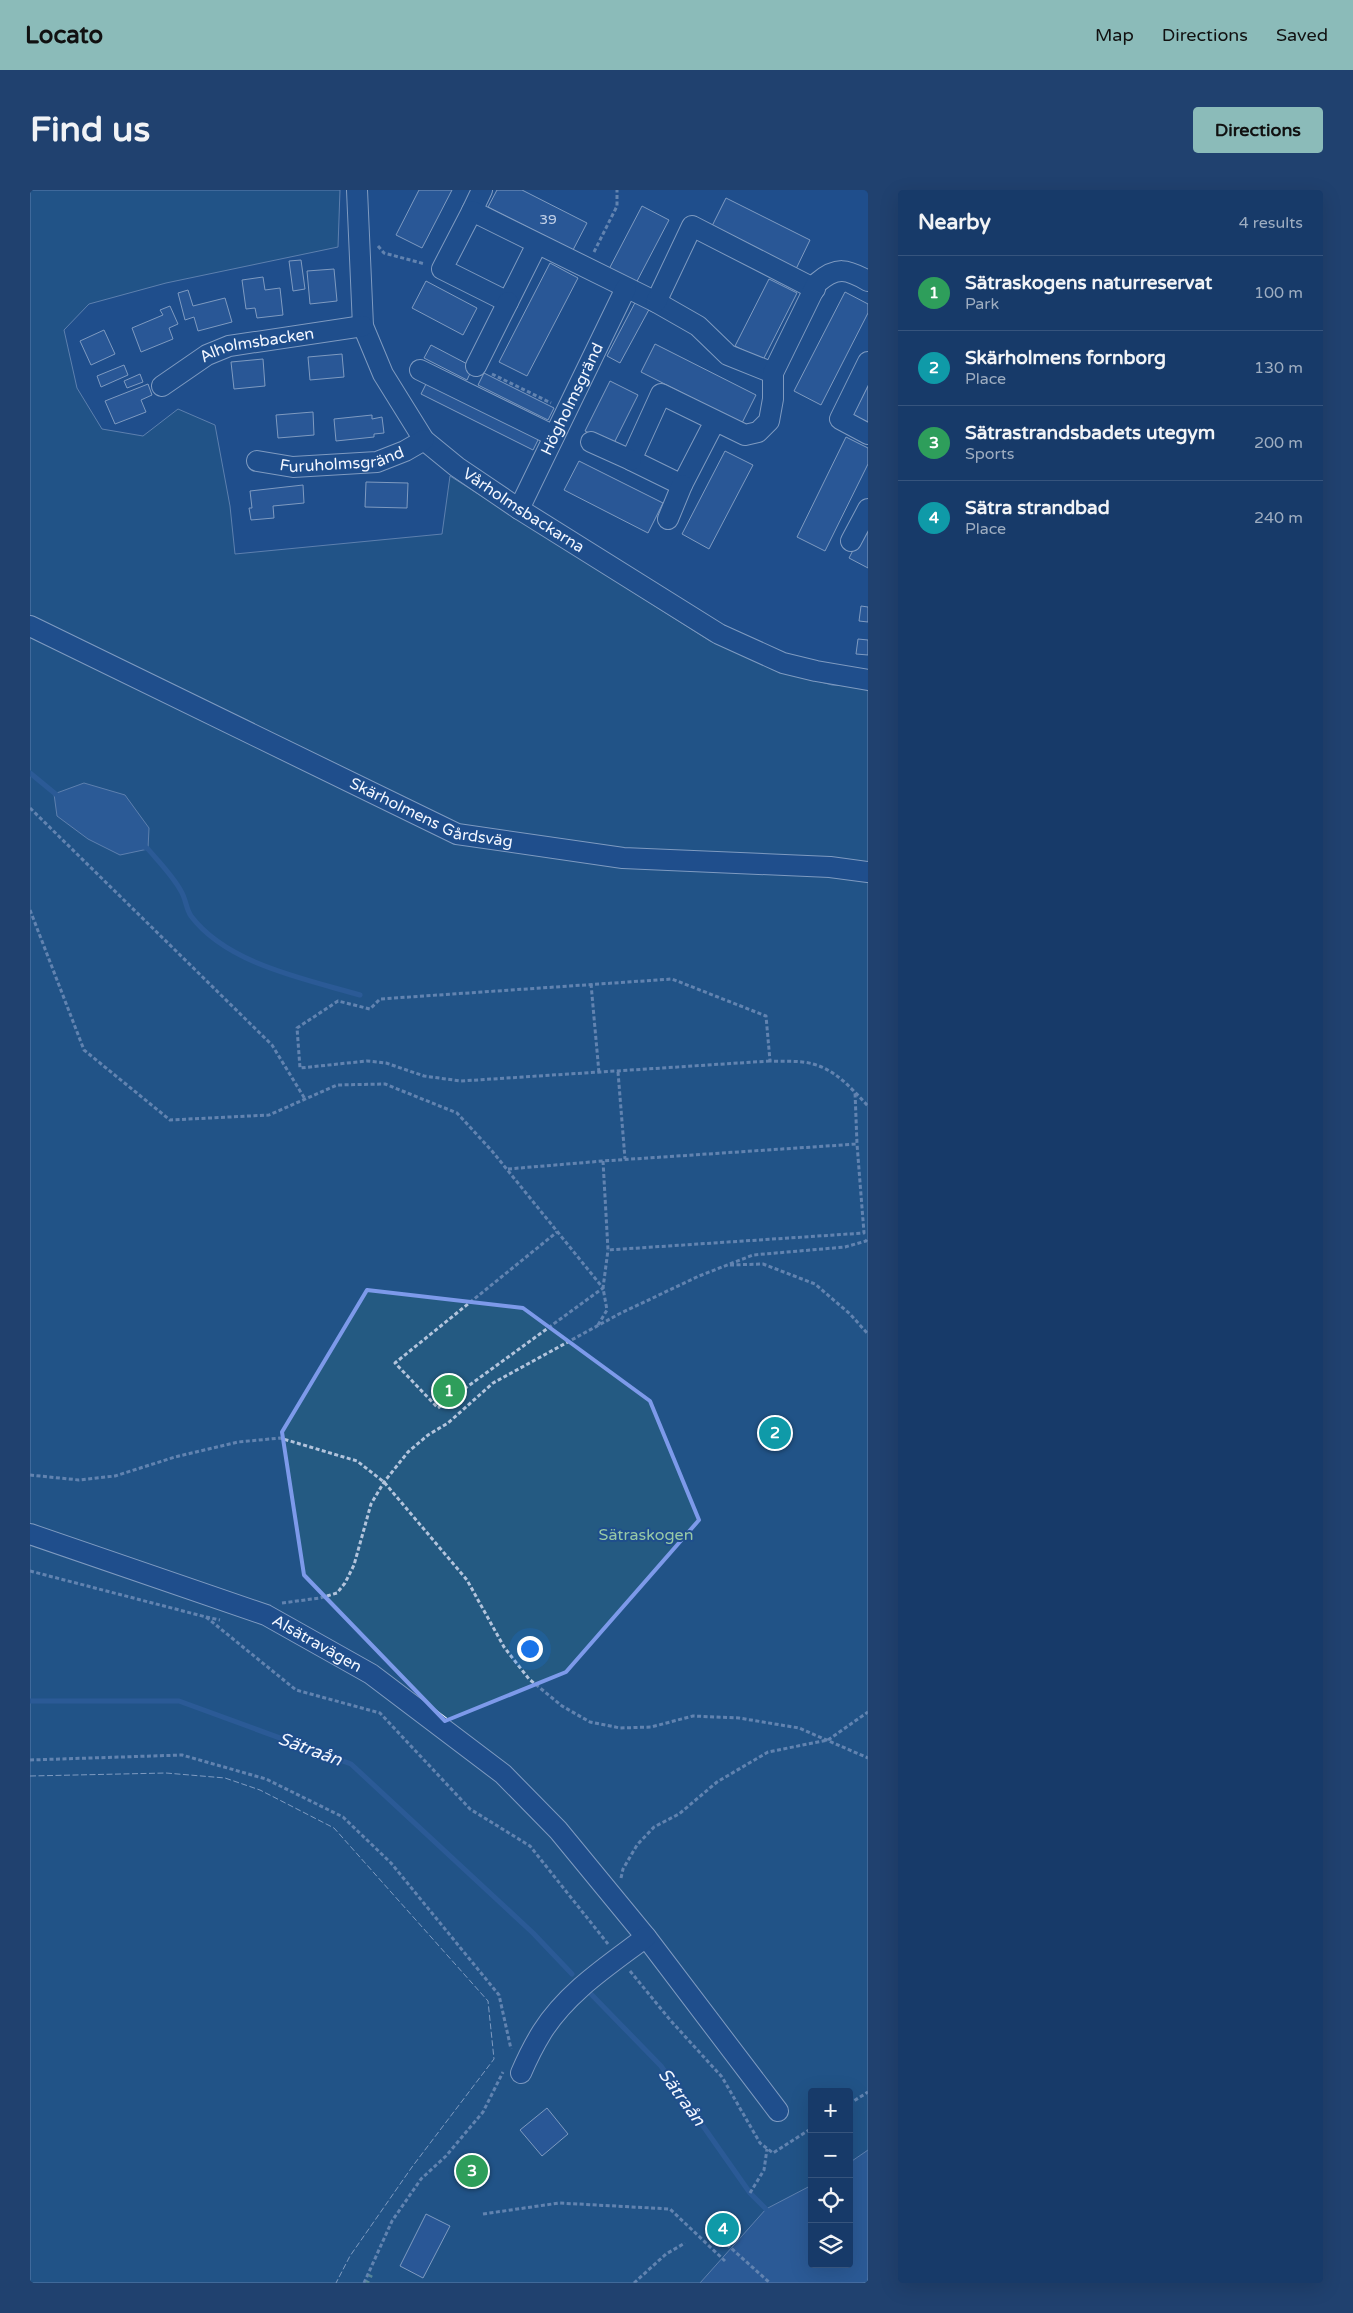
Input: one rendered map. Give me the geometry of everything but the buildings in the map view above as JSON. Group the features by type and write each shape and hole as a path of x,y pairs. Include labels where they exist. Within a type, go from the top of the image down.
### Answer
{"street":[{"name":"Vårholmsbackarna","path":"357,190 362,326 382,374 424,440 457,467 519,509 718,634 783,662 816,671 868,680"},
{"path":"482,190 442,269 508,302"},
{"path":"472,211 656,302 698,326 728,355 773,373"},
{"path":"656,302 692,226 815,289"},
{"path":"476,366 537,244"},
{"path":"631,460 661,394 745,435 758,432 769,421 773,399 773,373 817,283 827,274 839,270 852,272 868,281"},
{"name":"Högholmsgränd","path":"519,509 626,288"},
{"name":"Alholmsbacken","path":"162,386 207,355 229,346 362,326"},
{"path":"868,362 840,419 868,434"},
{"path":"420,370 554,436"},
{"path":"668,519 682,486 715,421"},
{"name":"Furuholmsgränd","path":"257,461 293,467 377,462 406,452 424,440"},
{"path":"591,442 682,486"},
{"path":"851,541 868,509"},
{"name":"Skärholmens Gårdsväg","path":"30,626 457,834 624,858 830,867 868,872"},
{"name":"Alsätravägen","path":"30,1534 266,1615 371,1674 503,1774 558,1830 614,1897 778,2111"},
{"path":"512,2072 554,2017 583,1985 617,1955 646,1937"}],"path":[{"path":"586,268 617,206 617,190"},
{"path":"358,226 384,253 442,269"},
{"path":"476,366 567,411"},
{"path":"30,808 272,1045 306,1099"},
{"path":"30,910 84,1050 170,1120 269,1115 337,1085 385,1084 457,1113 508,1170 603,1288"},
{"path":"770,1061 766,1016 672,979 380,999 370,1009 338,1001 297,1028 300,1068 368,1061 386,1063 424,1076 461,1081 770,1061 811,1063 829,1070 868,1106"},
{"path":"590,984 599,1073"},
{"path":"618,1072 624,1159"},
{"path":"608,1250 864,1233 855,1092"},
{"path":"508,1170 624,1159 858,1144"},
{"path":"592,1330 602,1321 607,1310 603,1288 608,1250 603,1161"},
{"path":"557,1232 395,1363 438,1408 603,1288"},
{"path":"266,1615 274,1605 320,1598 337,1593 345,1583 354,1565 371,1504 384,1482 408,1452 428,1435 448,1423 493,1383 634,1306 699,1276 753,1255 845,1247 866,1241 868,1238"},
{"path":"727,1266 763,1264 815,1284 850,1314 868,1334"},
{"path":"30,1475 79,1480 115,1476 238,1442 280,1438 358,1460 384,1482 468,1580 504,1648 529,1679 562,1706 590,1722 620,1728 651,1727 693,1716 739,1718 799,1728 868,1758"},
{"path":"30,1571 223,1621"},
{"path":"206,1617 296,1690 380,1713 470,1809 530,1846 671,2021 722,2077 760,2143 767,2149 773,2153 808,2131"},
{"path":"614,1897 619,1886 622,1870 637,1845 654,1827 678,1814 717,1782 768,1752 828,1740 868,1712"},
{"path":"30,1760 182,1755 266,1779 342,1818 391,1863 498,1995 512,2054 518,2046"},
{"path":"364,2283 392,2221 421,2179 446,2156 512,2072"},
{"path":"853,2101 868,2092"},
{"path":"750,2193 764,2170 767,2149"},
{"path":"483,2214 559,2203 670,2209 725,2261"},
{"path":"722,2240 770,2283"},
{"path":"634,2283 666,2254 685,2242"}],"highlighted area":[{"path":"367,1290 523,1308 650,1401 699,1520 566,1672 445,1721 304,1575 282,1432"}],"green space":[{"name":"Sätraskogen","path":"30,190 340,190 338,247 166,283 89,304 64,330 77,388 102,429 143,436 178,409 215,425 230,506 235,554 442,534 450,476 710,641 777,670 832,685 868,687 868,2283 30,2283"}],"shaded area":[{"path":"84,783 125,795 149,828 148,849 120,855 88,839 57,816 54,794"},
{"path":"868,2150 868,2283 700,2283 766,2209 808,2187 808,2268 853,2268 853,2160"}],"waterway":[{"path":"30,773 58,796"},
{"path":"143,846 148,849 174,880 183,894 191,916 206,933 246,958 268,968 360,995"},
{"name":"Sätraån","path":"30,1701 179,1701 351,1764 533,1933 572,1974"},
{"name":"Sätraån","path":"589,1992 661,2066 750,2193 766,2209"}],"hedge":[{"path":"367,2283 372,2273"}],"fence":[{"path":"30,1776 166,1773 225,1778 260,1790 334,1828 488,2001 494,2059 412,2167 350,2256 336,2283"}],"place":[{"name":"Sätraskogens naturreservat","path":"449,1391"},
{"name":"Skärholmens fornborg","path":"775,1433"},
{"name":"Sätrastrandsbadets utegym","path":"472,2171"},
{"name":"Sätra strandbad","path":"723,2229"}]}
